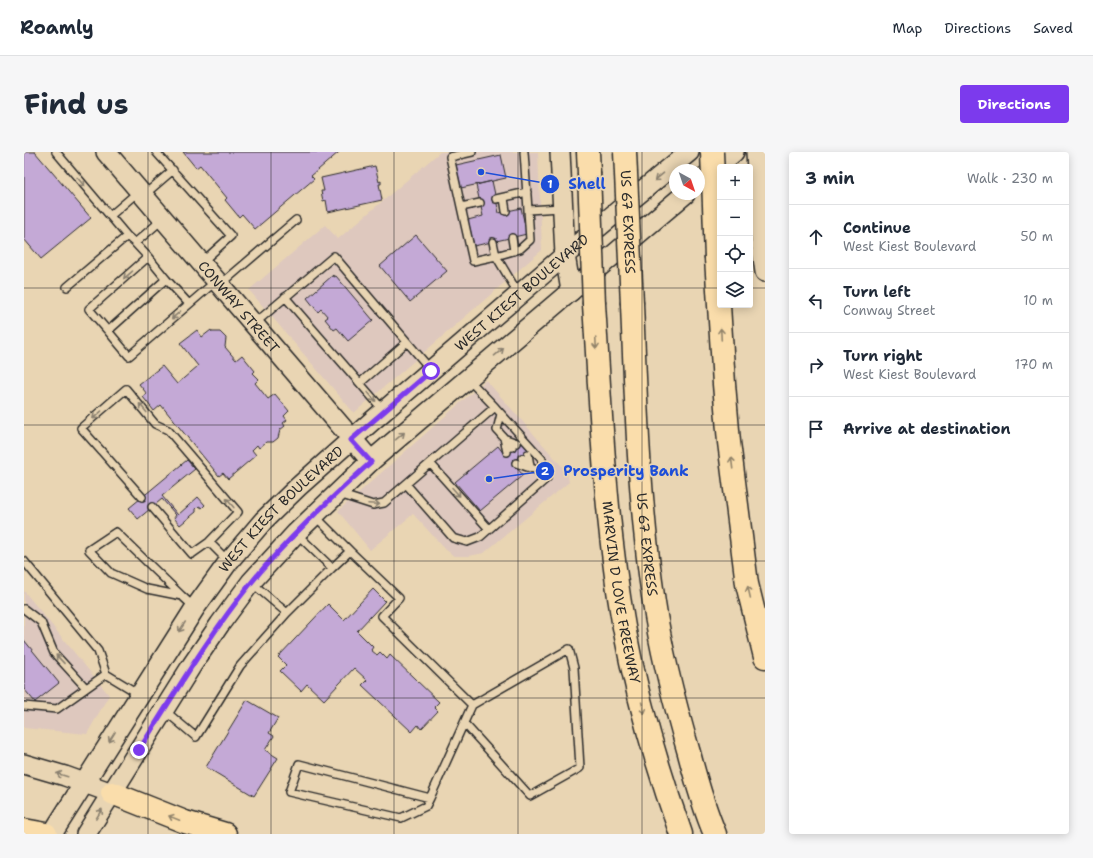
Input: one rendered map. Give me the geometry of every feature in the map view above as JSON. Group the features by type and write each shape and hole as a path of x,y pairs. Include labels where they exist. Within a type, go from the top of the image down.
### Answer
{"highway":[{"name":"US 67 EXPRESS","path":"625,152 637,429 643,515 654,604 667,670 683,733 696,780 715,834"},
{"path":"712,152 716,258 729,442 747,584 765,657"},
{"name":"MARVIN D LOVE FREEWAY","path":"589,162 594,304 608,499 624,627 648,730 681,834"},
{"path":"112,793 185,822 225,834"},
{"path":"24,830 46,834"}],"main road":[{"name":"CONWAY STREET","path":"106,152 371,462"},
{"path":"560,152 565,255 571,291"},
{"name":"WEST KIEST BOULEVARD","path":"52,834 139,694 188,602 228,561 264,520 298,487 448,356 565,255 689,152"},
{"path":"705,177 734,152"},
{"path":"756,152 761,243 765,272"},
{"name":"WEST KIEST BOULEVARD","path":"86,834 192,665 220,624 251,582 296,533 336,493 371,462 677,200"},
{"path":"448,356 468,378"},
{"path":"228,561 251,582"},
{"path":"139,694 164,710"},
{"path":"24,764 84,782 112,793"}],"lane":[{"path":"56,152 127,236 148,257 189,304"},
{"path":"156,152 231,236 201,263"},
{"path":"472,152 450,157 473,261 520,249 530,240 524,152"},
{"path":"110,216 173,170"},
{"path":"496,199 527,192"},
{"path":"504,198 506,211"},
{"path":"461,207 480,203"},
{"path":"528,210 563,208"},
{"path":"135,243 163,219"},
{"path":"148,257 89,309 130,356 189,304 218,283 296,220"},
{"path":"67,287 127,236"},
{"path":"512,238 514,251"},
{"path":"493,242 496,256 519,295"},
{"path":"253,324 334,256 431,371"},
{"path":"108,331 166,279"},
{"path":"285,297 384,412"},
{"path":"360,383 407,342"},
{"path":"468,378 542,458 542,472"},
{"path":"142,497 81,428 126,389 155,424 168,430 238,512 210,542 192,554 152,507"},
{"path":"336,493 373,505 384,503 495,407"},
{"path":"501,414 497,430 512,447 504,438"},
{"path":"525,456 531,468"},
{"path":"430,463 489,530"},
{"path":"406,484 453,538 467,542 480,537 489,530 547,478 542,472 516,463"},
{"path":"314,515 400,598 382,616 472,704"},
{"path":"116,532 188,602 147,589 111,573 89,550 116,532"},
{"path":"296,533 332,568"},
{"path":"210,542 228,561"},
{"path":"164,710 196,737 240,666 287,613 350,550"},
{"path":"24,561 98,651 106,674 139,694"},
{"path":"251,582 287,613"},
{"path":"24,609 41,622 54,653 86,688"},
{"path":"430,798 299,764 289,792 401,818 426,806 430,798 464,723 472,704 570,649 574,668 580,768 530,796 464,723"},
{"path":"24,706 57,709 106,674"}],"shaded area":[{"path":"440,152 538,152 542,250 354,413 249,290 325,225 338,239"},
{"path":"486,380 567,472 569,482 484,553 469,556 454,556 445,549 413,514 370,550 338,511"},
{"path":"24,591 109,695 87,734 24,728"}],"building":[{"path":"24,152 35,152 91,218 41,259 24,239"},
{"path":"183,152 339,152 311,176 314,179 255,229 242,214 239,217 225,200 227,198 200,165 196,168"},
{"path":"501,155 506,178 461,188 456,165"},
{"path":"375,166 379,182 381,181 381,184 379,184 382,200 328,212 326,200 323,201 321,191 324,191 321,178"},
{"path":"492,181 499,213 521,208 527,234 474,246 468,220 483,216 476,185"},
{"path":"416,235 447,271 410,302 380,266"},
{"path":"333,275 334,277 336,276 373,320 348,341 337,328 334,330 325,319 328,317 321,309 318,312 307,298"},
{"path":"197,330 202,337 211,330 212,332 220,332 226,338 225,347 236,360 242,355 255,371 253,373 259,379 255,383 268,399 275,394 289,411 284,416 287,420 283,423 285,426 280,430 278,438 273,442 266,442 259,448 257,445 252,450 256,455 228,479 223,473 219,476 161,405 154,411 143,397 147,394 139,384 162,366 177,384 198,366 180,343"},
{"path":"520,440 530,452 514,465 523,475 480,511 455,482 498,446 504,454"},
{"path":"187,460 195,469 162,496 178,515 198,497 205,505 202,508 199,506 196,509 196,512 180,525 174,518 176,515 162,499 138,519 129,508"},
{"path":"373,589 385,601 357,631 373,647 371,650 377,655 380,652 387,659 390,655 439,702 434,707 438,711 421,729 418,725 412,732 362,685 367,680 354,668 324,700 307,684 301,691 280,671 286,665 278,657 328,604 344,620"},
{"path":"24,640 59,683 35,702 24,689"},
{"path":"247,700 278,718 269,733 274,736 265,750 278,758 254,796 206,767"}],"place":[{"name":"Shell","path":"481,172"},
{"name":"Prosperity Bank","path":"489,479"}],"route":[{"path":"139,750 192,665 251,582 296,533 336,493 371,462 351,440 431,371"}]}
